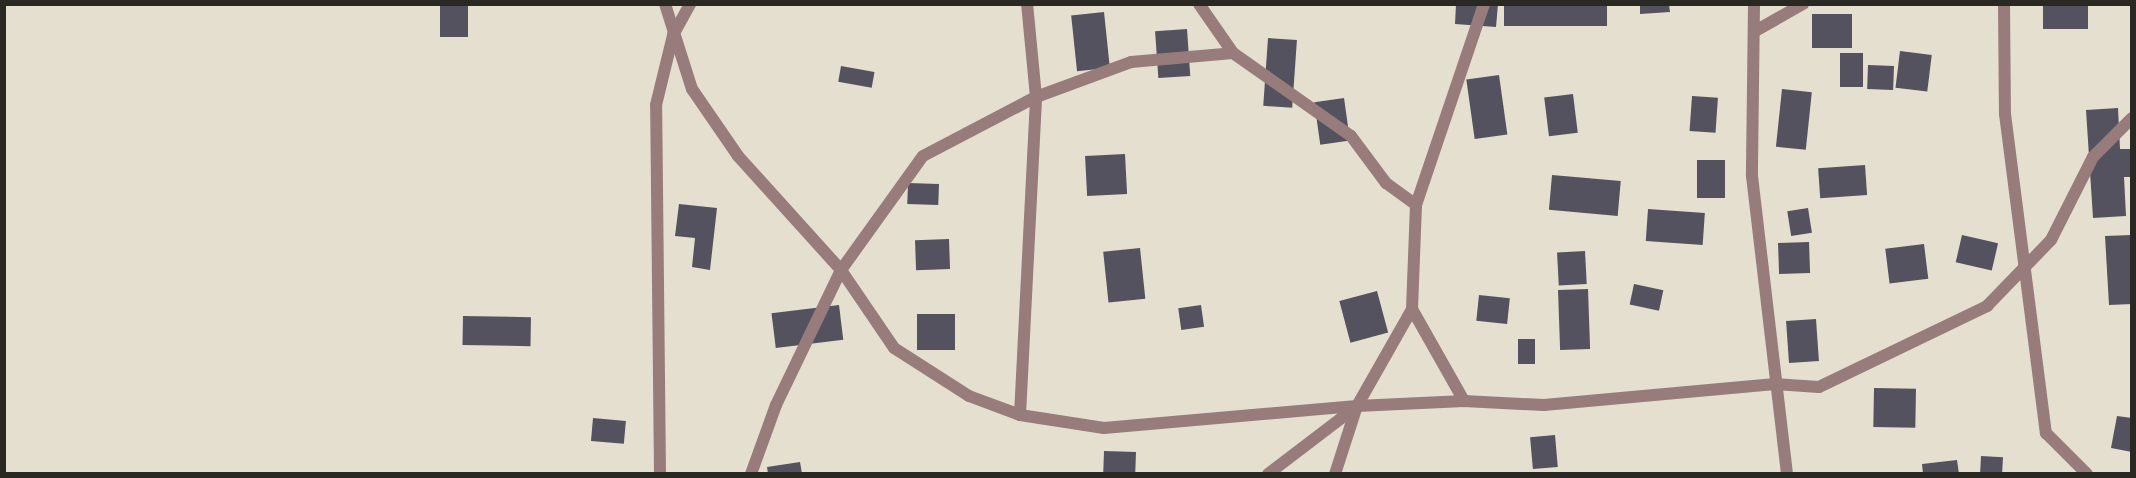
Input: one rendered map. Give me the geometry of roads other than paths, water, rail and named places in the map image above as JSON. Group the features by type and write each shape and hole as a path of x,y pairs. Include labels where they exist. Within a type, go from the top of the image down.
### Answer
{"street":[{"path":"665,4 692,89 738,156 841,270 894,348 969,396 1020,415 1104,428 1357,406 1464,401 1544,405 1775,384 1819,387 1987,306 2022,273 2051,240 2093,157 2132,118"},
{"path":"660,474 656,105 673,35 690,4"},
{"path":"1020,415 1036,97 1027,4"},
{"path":"1199,4 1233,54 1350,136 1386,183 1416,205"},
{"path":"1335,474 1357,406 1412,309 1416,205 1484,4"},
{"path":"1754,4 1757,30 1752,176 1787,474"},
{"path":"1757,30 1803,4"},
{"path":"2004,4 2005,114 2022,273 2046,434 2086,474"},
{"path":"751,474 776,405 841,270 924,156 1036,97 1131,62 1233,54"},
{"path":"1412,309 1464,401"},
{"path":"1268,474 1357,406"}]}
